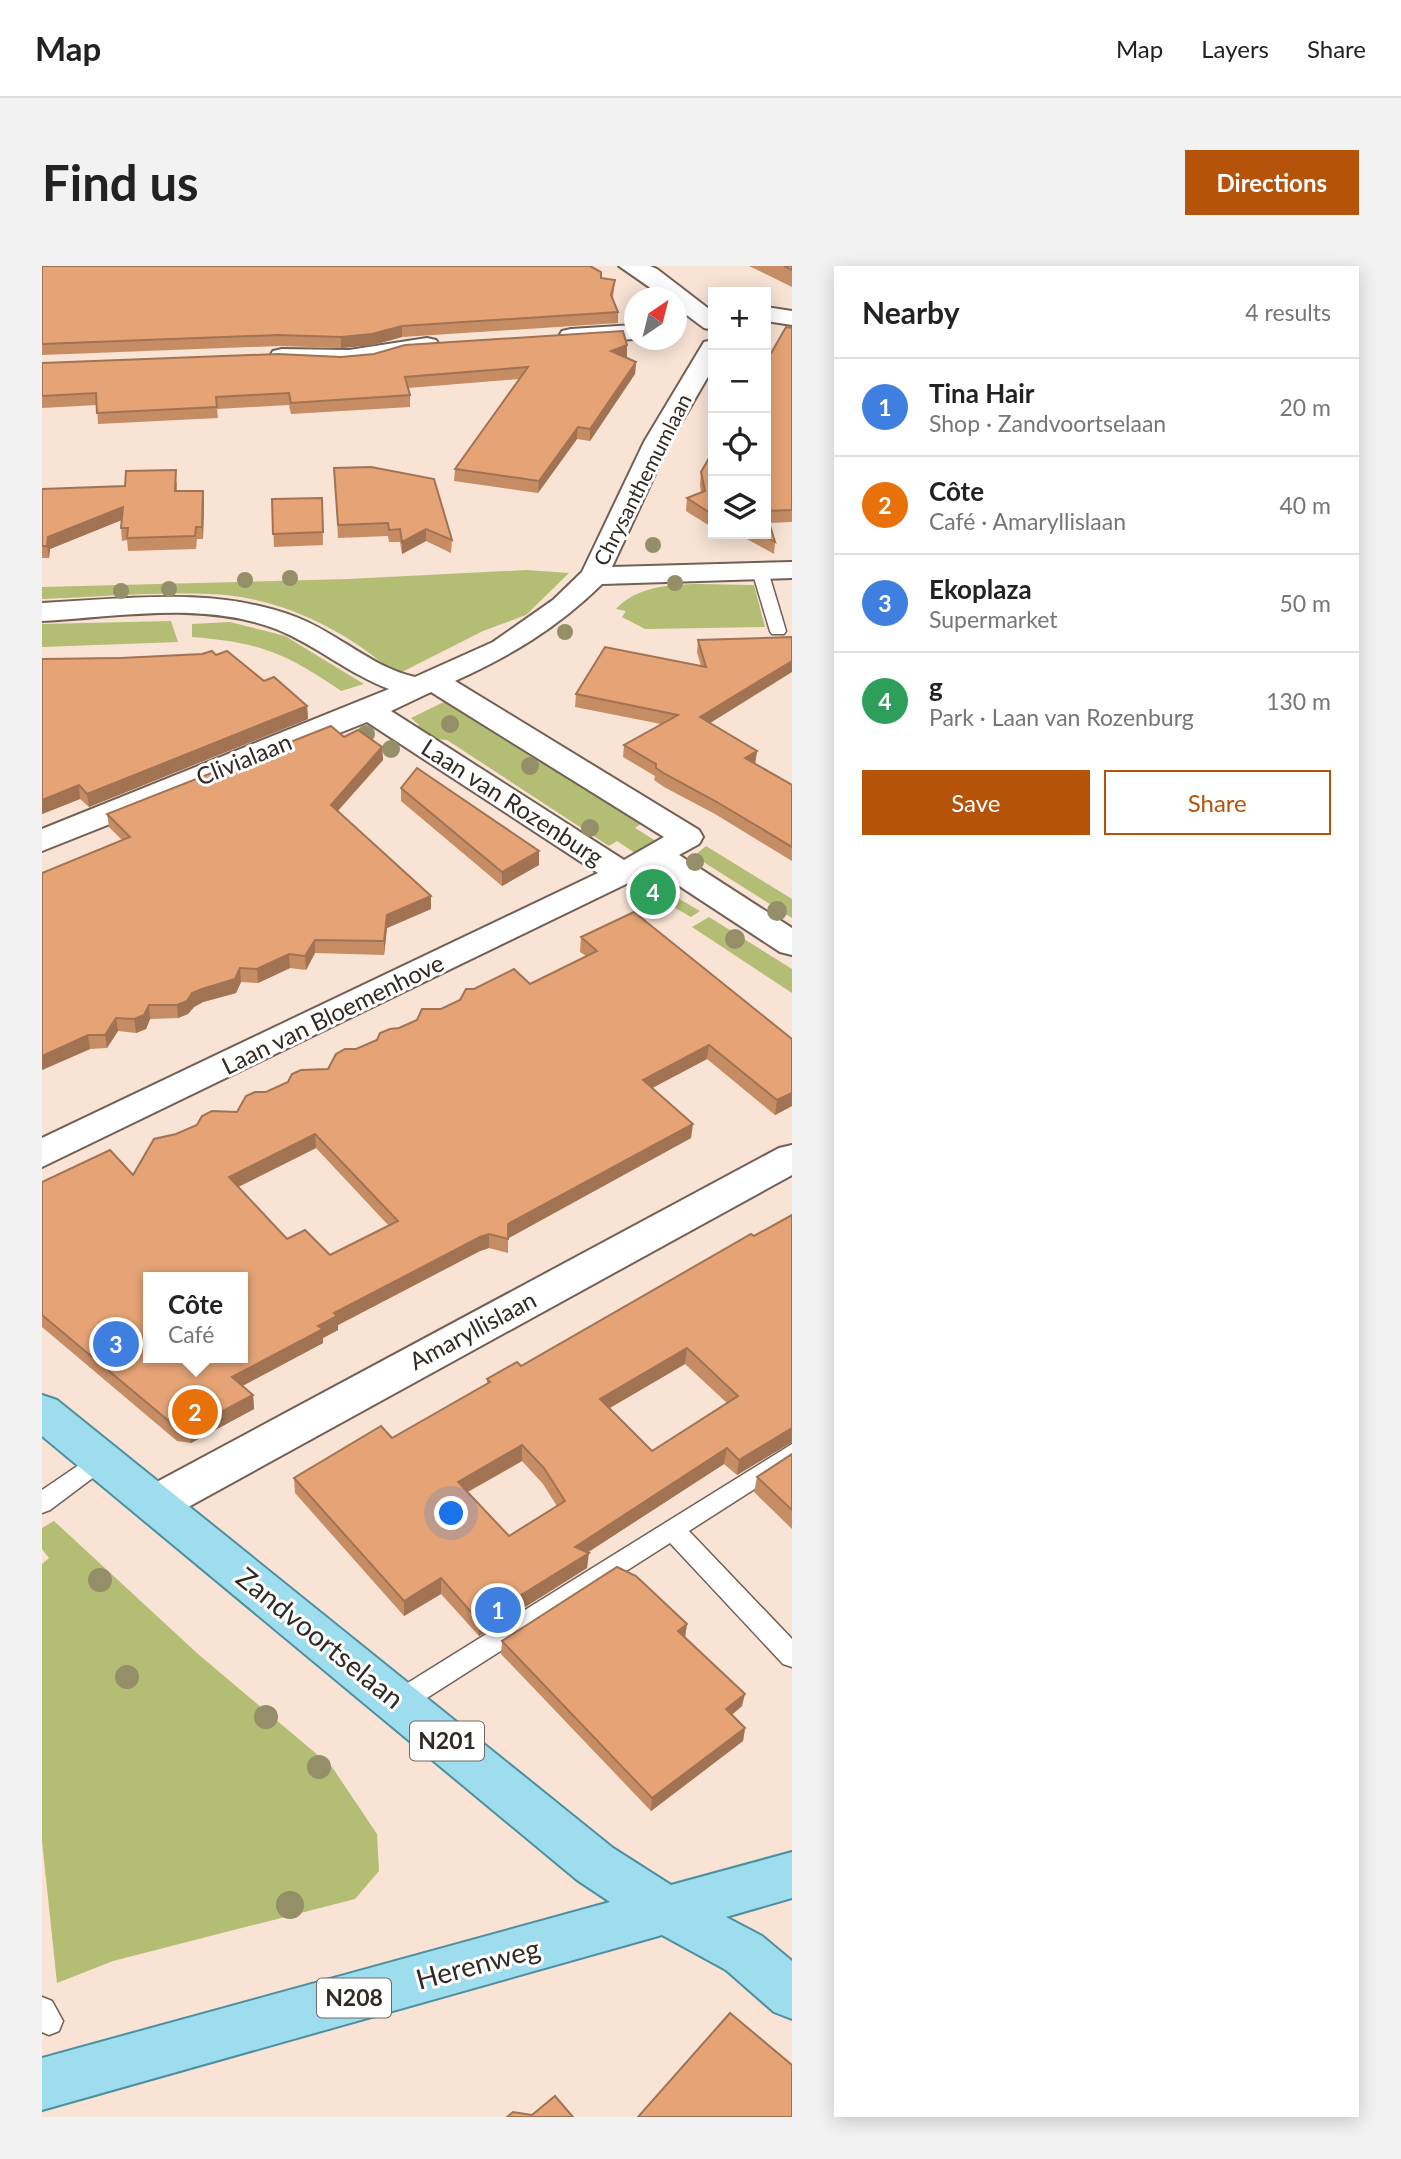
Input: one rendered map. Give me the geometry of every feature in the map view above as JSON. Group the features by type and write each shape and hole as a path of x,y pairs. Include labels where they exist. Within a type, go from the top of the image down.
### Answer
{"main road":[{"name":"Zandvoortselaan","path":"42,1412 98,1461 155,1504 595,1864 667,1911"},
{"name":"Herenweg","path":"42,2084 792,1875"},
{"name":"N201","path":"667,1911 744,1953 792,1994"}],"street":[{"path":"632,266 708,317"},
{"path":"771,315 792,318"},
{"path":"687,326 708,321"},
{"path":"543,338 624,333"},
{"path":"251,357 310,359 451,344"},
{"name":"Chrysanthemumlaan","path":"594,576 657,442 711,350"},
{"path":"594,576 792,570"},
{"name":"Clivialaan","path":"42,841 369,710 503,648 563,606 594,576"},
{"path":"42,612 229,608 287,623 319,639 372,674 394,683 427,684"},
{"name":"Laan van Rozenburg","path":"369,710 623,874 687,837 427,684"},
{"path":"657,856 792,944"},
{"name":"Laan van Bloemenhove","path":"42,1154 623,874"},
{"name":"Amaryllislaan","path":"155,1504 792,1158"}],"lane":[{"path":"760,571 778,631"},
{"path":"398,1702 792,1453"},
{"path":"42,1503 98,1461"},
{"path":"673,1530 792,1656"}],"green space":[{"path":"526,570 569,573 526,615 483,631 396,675 356,643 333,630 284,608 259,601 208,594 42,599 42,587 348,579"},
{"path":"700,584 754,585 765,627 645,629 622,617 626,611 616,609 629,598 662,587"},
{"path":"171,621 178,642 42,647 42,624"},
{"path":"230,622 285,636 364,684 341,691 304,667 271,652 235,642 192,637 192,624"},
{"path":"450,699 651,817 635,828 656,841 635,853 617,841 609,846 447,740 428,738 414,730 419,725 411,718"},
{"path":"706,846 792,899 792,918 694,856"},
{"path":"646,880 700,911 691,917 628,885"},
{"path":"709,917 792,969 792,993 692,927"},
{"path":"54,1521 198,1654 332,1767 377,1834 379,1871 355,1899 113,1961 57,1983 42,1841 42,1564 49,1558 42,1549 42,1528"}],"building":[{"path":"42,266 590,266 601,272 601,278 615,280 611,295 618,312 402,326 372,334 341,337 278,335 42,344"},
{"path":"786,327 792,328 792,510 771,511 771,353"},
{"path":"623,331 624,346 611,351 636,362 590,429 578,427 539,481 455,469 528,367 405,377 410,395 291,403 289,393 216,397 217,407 97,413 96,393 42,396 42,363 278,354 341,357 374,354 405,345"},
{"path":"708,460 708,512 687,498 705,491 701,472"},
{"path":"371,467 434,479 452,540 426,529 402,542 400,529 389,530 388,523 338,525 334,468"},
{"path":"176,470 175,491 203,491 202,527 196,527 195,536 127,538 128,528 121,528 123,507 48,537 47,546 42,546 42,489 125,486 126,471"},
{"path":"322,498 323,532 273,534 272,499"},
{"path":"792,637 792,661 700,717 757,751 745,758 792,785 792,847 665,774 656,768 656,764 624,745 678,715 576,694 605,647 706,667 698,640"},
{"path":"212,651 216,655 227,651 264,681 274,677 307,706 87,794 79,785 42,800 42,659 121,658 202,654"},
{"path":"331,726 344,737 358,730 382,747 331,805 431,896 387,915 384,941 315,940 305,956 289,954 257,969 240,968 235,979 192,993 187,1001 177,1005 149,1005 144,1015 134,1019 116,1018 105,1035 88,1035 42,1056 42,873 130,837 107,814"},
{"path":"417,768 539,851 502,872 401,788"},
{"path":"634,912 792,1039 792,1093 777,1100 709,1045 643,1080 693,1124 508,1224 508,1239 489,1234 480,1237 334,1313 337,1316 318,1326 323,1329 232,1377 253,1395 189,1429 176,1427 42,1315 42,1182 110,1150 133,1175 154,1139 197,1125 202,1116 212,1111 237,1112 246,1096 255,1092 266,1092 288,1082 292,1074 301,1070 328,1069 336,1054 345,1049 356,1049 377,1040 380,1033 417,1020 422,1009 441,1009 460,1000 466,989 474,989 514,969 530,984 597,951 581,937","holes":["315,1134 398,1221 330,1255 305,1230 287,1239 229,1177"]},
{"path":"792,1215 792,1428 739,1460 727,1448 575,1547 589,1553 479,1621 441,1578 404,1601 294,1478 381,1426 392,1438 490,1382 487,1379 517,1362 521,1366 751,1234 754,1236","holes":["687,1348 738,1396 652,1451 600,1399","522,1445 544,1468 565,1501 509,1536 458,1482"]},
{"path":"792,1454 792,1510 757,1477"},
{"path":"617,1567 636,1576 687,1624 678,1631 745,1694 726,1709 745,1728 652,1798 502,1641"},
{"path":"730,2013 792,2065 792,2117 638,2117"},
{"path":"555,2096 573,2117 507,2117 513,2112 532,2115"}],"place":[{"name":"g","path":"653,892"},
{"name":"Ekoplaza","path":"116,1344"},
{"name":"Côte","path":"195,1412"},
{"name":"Tina Hair","path":"498,1610"}]}
